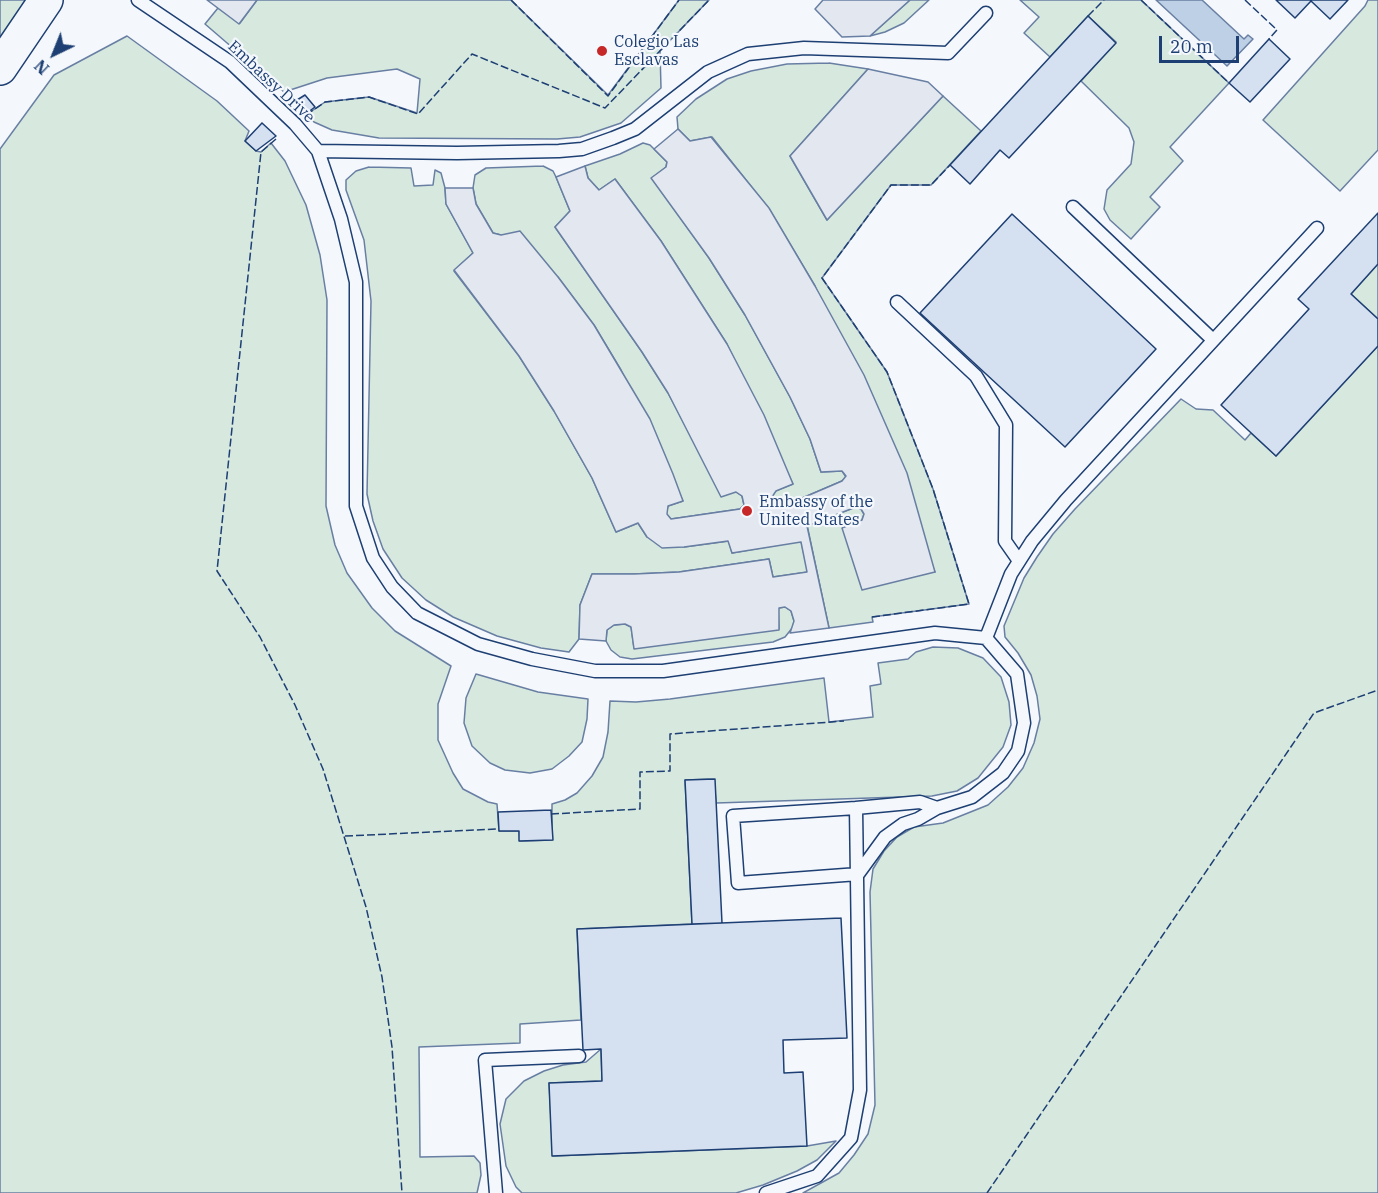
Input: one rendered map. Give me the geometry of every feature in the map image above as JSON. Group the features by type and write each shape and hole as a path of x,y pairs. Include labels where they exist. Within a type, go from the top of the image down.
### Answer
{"street":[{"path":"0,69 46,0"}],"lane":[{"name":"Embassy Drive","path":"138,0 230,62 295,124 318,151"},
{"path":"937,808 920,802 734,816 738,883 858,874 885,837 903,824 918,819 937,808 972,797 1003,773 1017,751 1024,723 1017,674 986,638 935,633 663,671 595,671 532,659 478,644 417,613 392,587 373,558 356,506 356,282 342,219 318,151 457,153 582,149 635,129 708,72 748,54 804,48 948,53 986,13"},
{"path":"1073,207 1213,340"},
{"path":"986,638 1011,574 1032,540 1066,500 1317,228"},
{"path":"897,302 976,376 1006,425 1005,541 1019,561"},
{"path":"766,1193 817,1176 851,1138 860,1090 856,808"},
{"path":"496,1193 485,1060 579,1056"}],"shaded area":[{"path":"0,0 32,0 0,46"},
{"path":"207,0 257,0 239,24"},
{"path":"257,0 511,0 608,95 679,0 709,0 660,51 661,88 621,123 580,137 557,139 379,138 332,130 314,122 306,115 325,102 369,97 417,113 420,79 397,69 327,78 284,92 205,24 218,8 240,23"},
{"path":"823,0 910,0 870,36 842,37 815,9"},
{"path":"910,0 929,0 904,23 870,36"},
{"path":"1020,0 1141,0 1229,83 1170,147 1183,161 1150,197 1160,207 1131,239 1110,220 1104,209 1107,190 1131,164 1134,142 1129,128 1081,81 1116,42 1088,16 1050,57 1024,33 1039,17"},
{"path":"1368,0 1378,0 1378,150 1340,191 1263,120"},
{"path":"127,36 217,101 249,131 245,141 256,151 261,152 271,143 285,161 306,205 320,255 327,300 326,506 335,545 347,573 372,608 395,631 451,666 438,704 438,740 463,789 488,802 497,804 499,831 519,831 520,841 552,840 552,804 577,793 592,776 603,757 608,732 610,701 636,702 670,699 824,678 829,722 873,717 870,686 881,684 878,663 908,659 916,652 933,647 958,648 983,658 1001,677 1009,702 1011,725 1003,747 978,778 957,791 932,796 716,803 714,779 685,780 692,924 577,929 581,1020 520,1024 520,1043 419,1047 420,1157 474,1156 480,1163 481,1175 477,1193 0,1193 0,149 54,75"},
{"path":"829,63 868,69 790,156 827,220 943,96 981,131 931,185 891,185 822,278 887,372 933,489 969,604 872,617 873,622 829,628 807,525 856,507 864,514 862,520 935,572 815,286 769,209 712,137 690,141 678,129 677,117 696,99 727,79 751,71 787,64"},
{"path":"868,69 928,82 943,96 827,220 790,156"},
{"path":"678,129 690,141 711,137 769,208 815,286 864,375 907,473 935,572 862,590 842,528 862,520 864,514 856,507 807,526 829,628 790,633 794,621 791,611 785,607 779,608 779,630 634,649 631,627 625,624 614,625 607,630 606,641 579,639 580,605 592,574 679,572 769,559 773,577 807,572 801,542 732,553 728,541 662,548 647,537 638,523 616,532 592,478 554,411 519,356 454,270 473,253 446,204 445,188 473,188 476,204 493,233 501,235 520,231 594,325 650,419 673,474 683,501 668,506 667,514 671,519 740,509 744,505 742,496 736,492 721,497 668,393 555,227 570,211 556,177 585,166 588,178 599,190 615,179 661,241 727,344 764,415 793,484 776,491 772,497 776,502 793,502 842,481 846,476 842,471 821,472 810,439 790,397 745,315 709,258 651,178 666,167 667,162 654,149"},
{"path":"643,143 650,145 667,162 666,167 652,178 709,258 745,315 790,397 810,439 821,472 842,471 846,477 842,481 793,502 776,502 772,497 775,491 793,484 727,344 661,241 615,179 599,190 588,178 585,166"},
{"path":"543,166 553,171 570,211 555,227 642,352 668,393 693,440 736,492 742,496 744,505 740,509 671,519 666,514 668,506 683,501 621,370 594,325 558,277 501,235 493,233 476,204 473,188 475,175 486,168"},
{"path":"369,167 411,168 414,186 433,185 435,170 441,173 446,204 473,253 454,271 519,356 554,411 592,478 616,532 638,523 647,537 684,547 729,541 732,553 801,541 808,572 773,577 769,559 679,572 592,574 580,605 579,639 569,652 541,648 497,636 453,617 426,600 402,578 383,549 367,494 371,301 364,240 346,190 346,180 356,171"},
{"path":"1378,264 1378,319 1351,294"},
{"path":"1378,346 1378,1193 803,1193 839,1173 854,1155 868,1134 875,1105 870,892 873,869 884,851 897,837 914,827 943,823 988,805 1008,787 1023,768 1034,743 1040,719 1037,696 1031,675 1005,637 1004,626 1024,578 1037,557 1075,509 1181,399 1196,409 1213,410 1245,440 1251,433 1276,456"},
{"path":"785,607 791,611 793,627 785,637 773,642 632,659 620,657 611,650 606,641 607,630 614,625 625,624 631,627 634,648 779,629 778,608"},
{"path":"476,674 538,692 588,699 582,742 552,769 530,773 505,770 490,763 472,746 464,723 466,698"},
{"path":"601,1049 602,1081 549,1083 553,1156 807,1146 836,1141 817,1160 797,1171 736,1193 522,1193 516,1187 506,1166 500,1124 506,1099 524,1081 563,1065 586,1062"}],"water":[{"path":"1156,0 1202,0 1244,39 1248,35 1253,39 1227,66"}],"building":[{"path":"1276,0 1348,0 1330,19 1311,1 1295,18"},
{"path":"1088,16 1116,43 1009,158 1000,150 970,184 950,165"},
{"path":"1269,39 1290,59 1250,102 1229,83"},
{"path":"305,95 315,107 307,113 297,100"},
{"path":"262,123 276,136 256,151 245,141"},
{"path":"1378,213 1378,264 1351,294 1378,319 1378,346 1276,456 1221,405 1309,309 1298,299"},
{"path":"1012,214 1156,349 1065,447 920,313"},
{"path":"715,779 722,923 692,924 685,780"},
{"path":"551,810 553,840 519,841 519,831 499,831 498,812"},
{"path":"841,918 847,1038 783,1040 784,1073 803,1072 807,1146 552,1156 549,1083 602,1081 601,1049 583,1050 577,929"}],"fence":[{"path":"511,0 608,96 679,0"},
{"path":"306,115 325,102 369,97 418,114 472,54 605,108 709,0"},
{"path":"1088,16 1104,0"},
{"path":"1141,0 1229,83"},
{"path":"1245,0 1277,30 1269,39"},
{"path":"276,139 261,152 217,571 260,637 295,705 323,769 366,907 382,977 392,1047 402,1193"},
{"path":"872,617 969,604 933,489 887,372 822,278 891,185 931,185 950,165"},
{"path":"987,1193 1314,713 1378,690"},
{"path":"551,814 640,809 640,772 670,771 670,734 844,721"},
{"path":"345,836 498,829"}],"place":[{"name":"Colegio Las Esclavas","path":"602,51"},
{"name":"Embassy of the United States","path":"747,511"}]}
